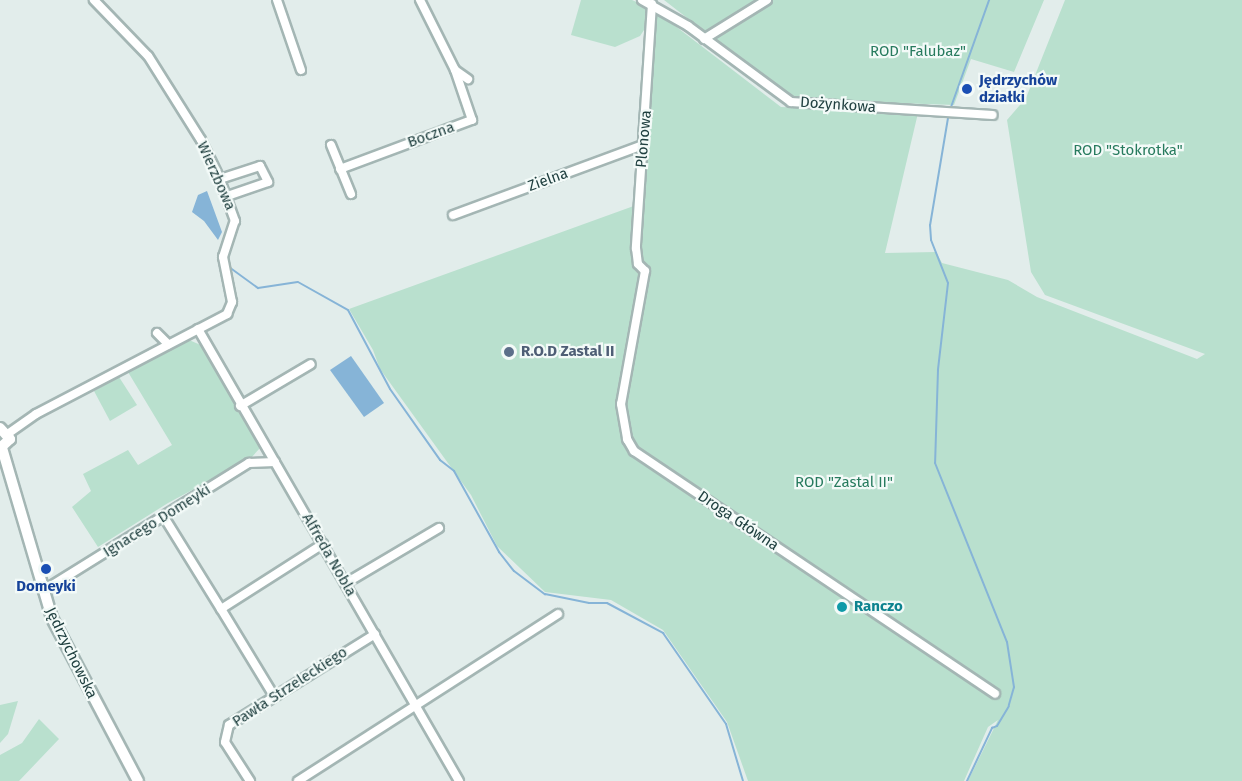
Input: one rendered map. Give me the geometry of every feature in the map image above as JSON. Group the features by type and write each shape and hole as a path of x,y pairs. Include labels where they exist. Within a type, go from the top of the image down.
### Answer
{"main road":[{"path":"1,448 8,443 4,431"},
{"name":"Jędrzychowska","path":"1,448 43,591 65,647 138,781"}],"street":[{"name":"Wierzbowa","path":"4,431 198,329 231,309 231,284 223,257 236,221 220,179 201,140 148,56 94,0"},
{"path":"277,0 301,70"},
{"name":"Boczna","path":"340,169 472,120 455,70 420,0"},
{"name":"Dożynkowa","path":"642,0 652,4 704,39 791,102 993,115"},
{"path":"704,39 766,0"},
{"name":"Plonowa","path":"645,271 639,264 636,248 652,4"},
{"name":"Boczna","path":"455,70 468,79"},
{"path":"331,145 351,194"},
{"name":"Zielna","path":"453,215 643,145"},
{"path":"220,179 260,166 267,182 227,196"},
{"name":"Droga Główna","path":"645,271 621,404 622,423 634,451 995,694"},
{"name":"Alfreda Nobla","path":"198,329 240,406 418,706 459,781"},
{"path":"157,333 168,344"},
{"path":"240,406 311,364"},
{"name":"Ignacego Domeyki","path":"43,591 249,463 275,462"},
{"path":"164,517 274,696"},
{"path":"346,583 439,528"},
{"path":"221,609 323,544"},
{"path":"298,781 558,614"},
{"name":"Pawła Strzeleckiego","path":"250,781 225,742 229,725 375,634"}],"green space":[{"path":"581,0 632,0 646,6 646,27 640,36 615,47 571,35"},
{"name":"ROD \"Falubaz\"","path":"664,0 1044,0 1014,72 971,59 954,105 809,100 785,94"},
{"name":"ROD \"Zastal II\"","path":"1065,0 1242,0 1242,781 968,781 998,720 988,727 964,781 748,781 727,722 663,630 611,600 545,592 497,546 471,495 380,369 373,350 349,309 642,203 657,12 781,107 918,113 885,253 936,252 942,263 1008,280 1037,297 1197,359 1205,354 1045,295 1031,272 1007,120 1026,98"},
{"path":"189,340 203,346 260,448 250,459 168,503 98,547 72,507 91,491 83,474 128,450 138,465 172,445 128,372"},
{"path":"119,377 137,405 110,421 94,391"},
{"path":"18,701 8,734 0,743 0,705"},
{"path":"39,719 59,739 19,781 0,781 0,755 22,743"}],"water":[{"path":"207,191 222,232 218,240 204,221 192,212 198,195"},
{"path":"351,356 384,403 364,417 330,370"}],"waterway":[{"path":"951,107 989,0"},
{"path":"948,118 930,225 931,240 948,283 938,370 935,463 1007,642 1014,687 1009,705"},
{"path":"229,267 258,288 298,282 348,310 390,389 440,460 454,471 499,552 514,571 545,594 589,603 607,603 663,633 726,724 743,781"},
{"path":"967,781 992,728 997,726 1009,706"}],"place":[{"name":"Jędrzychów działki","path":"967,89"},
{"name":"R.O.D Zastal II","path":"509,352"},
{"name":"Domeyki","path":"46,569"},
{"name":"Ranczo","path":"842,607"}],"park label":[{"name":"ROD \"Stokrotka\"","path":"1128,151"}]}
